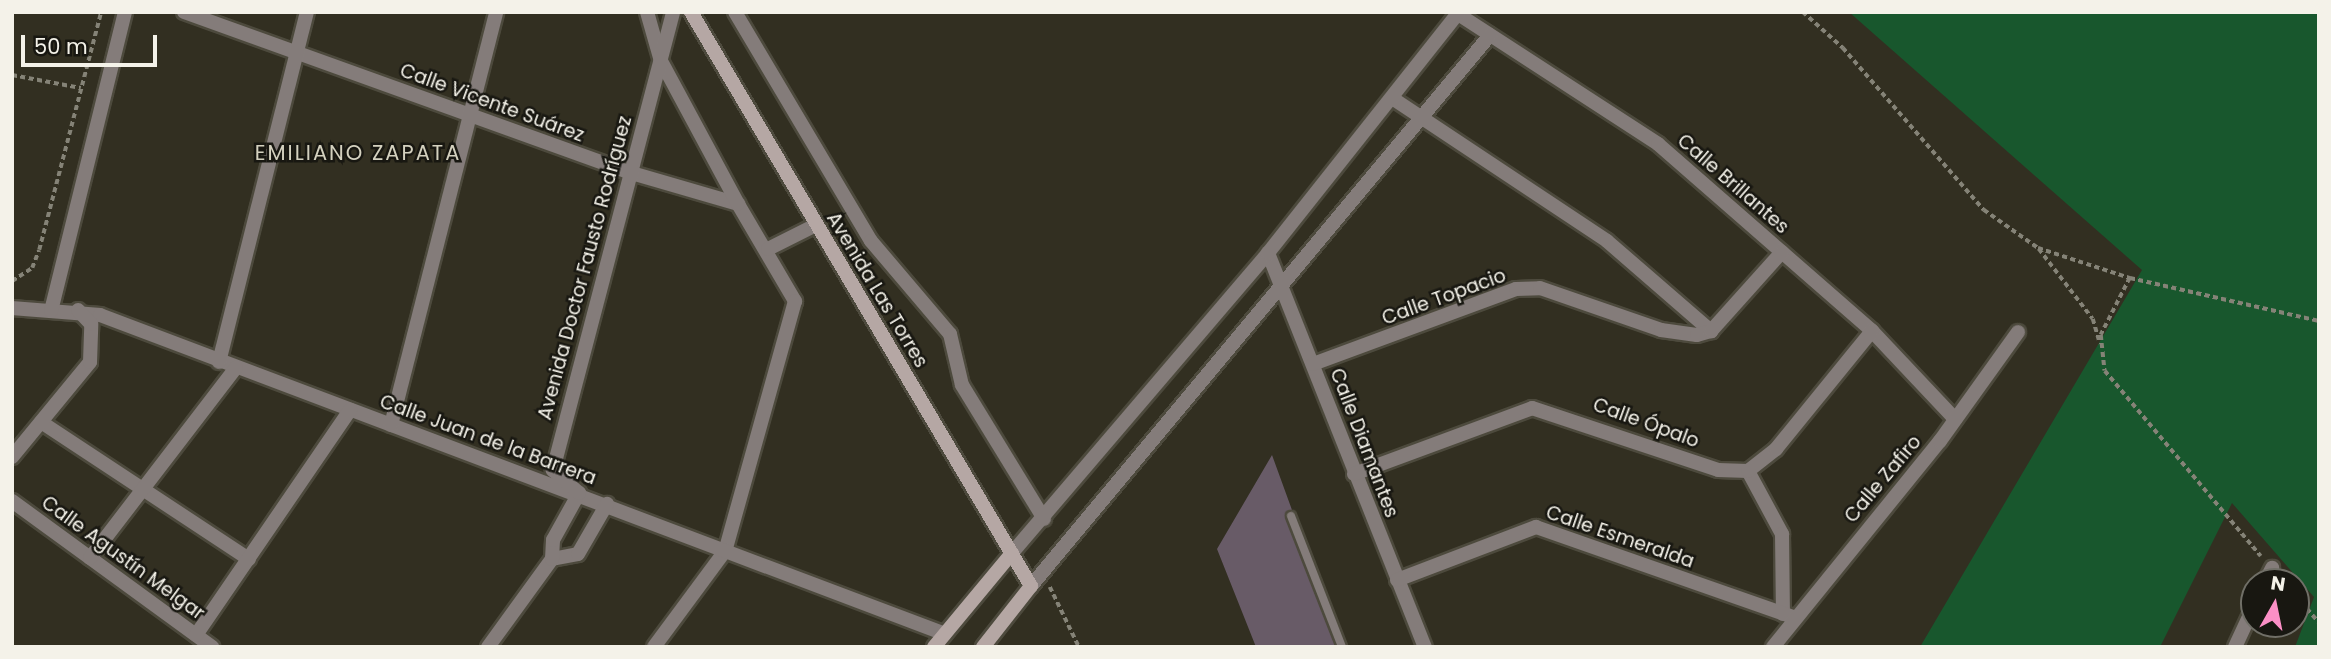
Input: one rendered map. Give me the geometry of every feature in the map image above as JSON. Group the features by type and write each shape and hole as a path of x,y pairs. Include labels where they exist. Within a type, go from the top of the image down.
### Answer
{"street":[{"path":"51,310 125,12"},
{"name":"Calle Vicente Suárez","path":"184,12 628,172 738,204"},
{"path":"219,362 307,12"},
{"path":"391,425 496,12"},
{"path":"647,12 661,61 738,204 768,250 795,300 725,551 654,647"},
{"name":"Avenida Doctor Fausto Rodríguez","path":"579,493 553,470 628,172 673,12"},
{"name":"Avenida Las Torres","path":"691,12 1031,586"},
{"path":"735,12 870,241 950,334 962,385 1044,519"},
{"path":"934,647 1268,253 1458,13"},
{"name":"Calle Brillantes","path":"1458,13 1658,144 1872,331 1955,419"},
{"path":"983,647 1490,35"},
{"path":"1392,98 1421,120 1607,241 1711,331 1782,252"},
{"path":"768,250 816,225"},
{"name":"Calle Diamantes","path":"1268,253 1425,647"},
{"name":"Calle Topacio","path":"1313,365 1516,289 1540,288 1677,334 1711,331"},
{"name":"Calle Juan de la Barrera","path":"12,308 77,309 579,493 945,634"},
{"path":"12,457 90,362 91,324 77,309"},
{"path":"1788,616 1782,534 1748,471 1776,449 1872,331"},
{"name":"Calle Zafiro","path":"1773,647 1788,616 1955,419 2018,332"},
{"path":"90,558 236,368"},
{"name":"Calle Ópalo","path":"1354,474 1532,408 1718,470 1748,471"},
{"path":"196,635 350,410"},
{"path":"41,422 249,559"},
{"path":"488,647 552,559 553,540 579,493"},
{"name":"Calle Agustín Melgar","path":"12,501 212,647"},
{"path":"552,559 578,554 607,504"},
{"name":"Calle Esmeralda","path":"1397,580 1535,527 1788,616"}],"lane":[{"path":"1291,516 1342,647"}],"path":[{"path":"12,281 32,268 39,250 101,12"},
{"path":"1803,12 1843,48 1984,210 2038,248 2130,278 2319,321"},
{"path":"12,75 81,88"},
{"path":"2038,248 2093,319 2116,386 2263,568"},
{"path":"2101,348 2130,278"},
{"path":"1042,573 1079,647"}],"green space":[{"path":"1849,12 2319,12 2319,647 2295,647 2298,638 2310,638 2310,608 2314,597 2310,592 2310,568 2289,568 2232,503 2160,647 1920,647 2142,270"}],"building":[{"path":"1272,455 1342,647 1256,647 1217,549"}],"district":[{"name":"EMILIANO ZAPATA","path":"358,153"}]}
